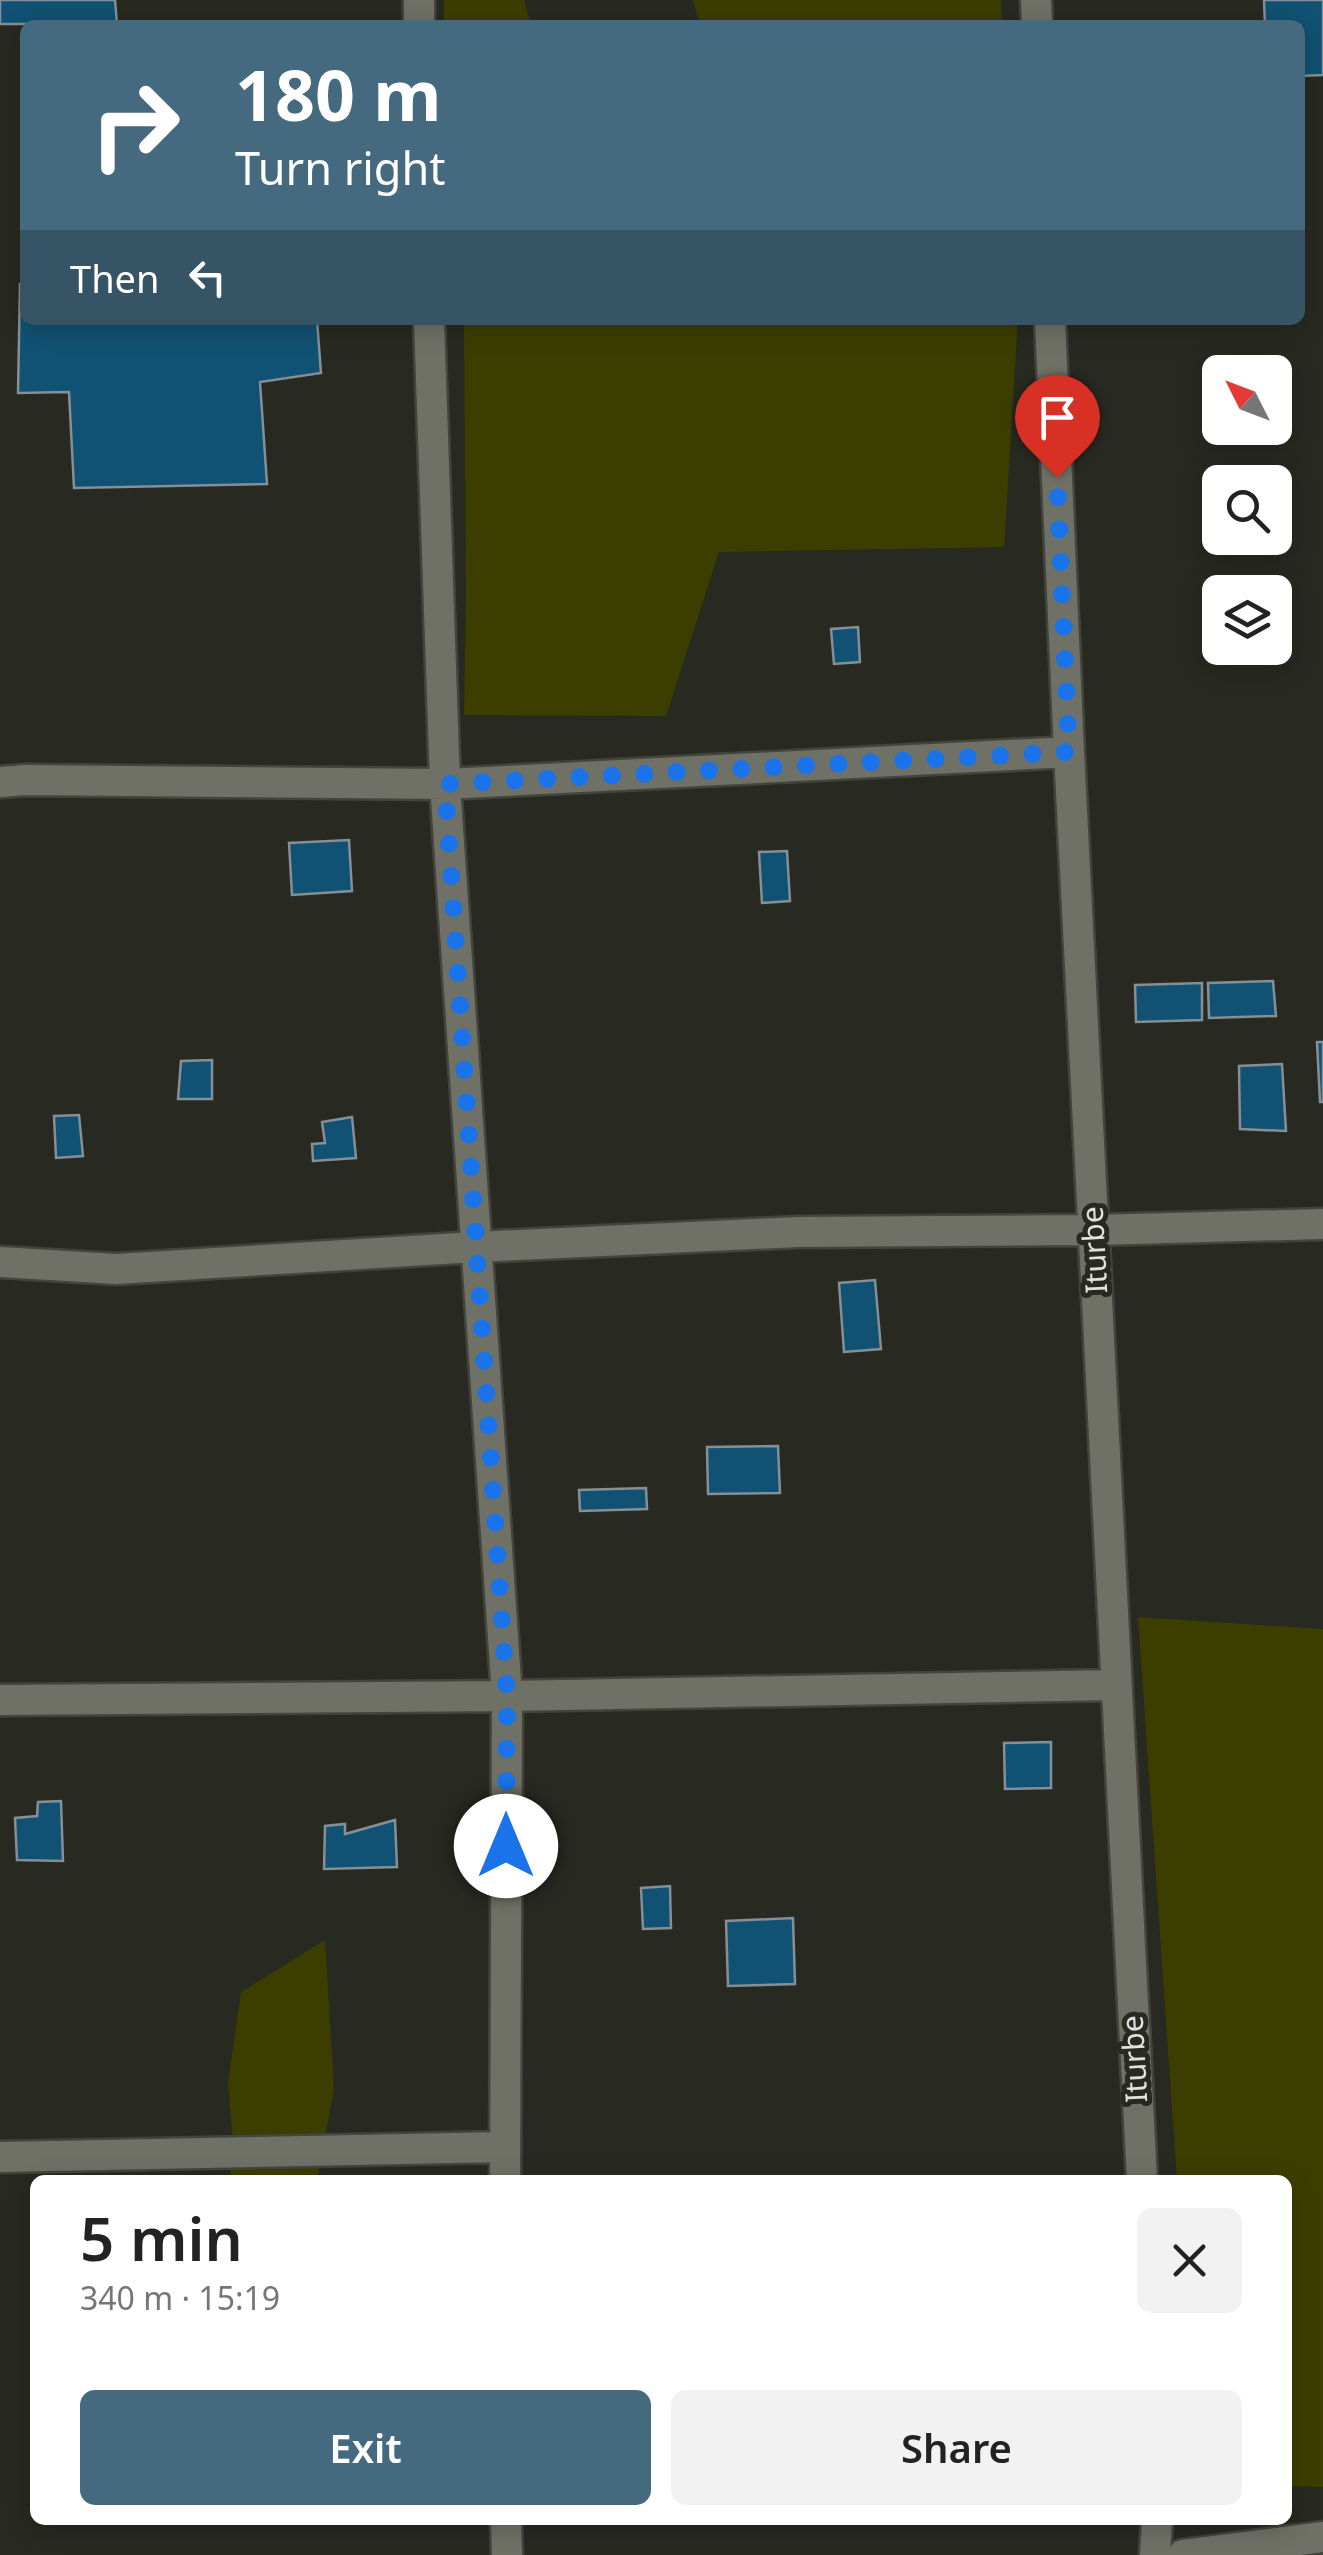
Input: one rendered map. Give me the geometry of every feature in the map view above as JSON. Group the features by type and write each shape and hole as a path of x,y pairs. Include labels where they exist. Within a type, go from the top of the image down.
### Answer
{"street":[{"path":"429,325 445,784 507,1696 505,2175"},
{"name":"Iturbe","path":"1050,325 1142,2175"},
{"path":"0,782 445,784 1069,752"},
{"path":"0,1262 116,1268 798,1232 1323,1224"},
{"path":"0,1700 1116,1685"},
{"path":"0,2157 504,2147"},
{"path":"506,2525 506,2555"},
{"path":"1155,2555 1157,2525"},
{"path":"1183,2555 1323,2537"}],"shaded area":[{"path":"444,0 524,0 530,20 444,20"},
{"path":"693,0 1001,0 1002,20 699,20"},
{"path":"464,325 1018,325 1004,547 719,552 666,716 464,715"},
{"path":"1138,1617 1323,1629 1323,2487 1292,2486 1292,2175 1177,2175"},
{"path":"325,1940 334,2089 318,2175 230,2175 233,2144 228,2082 241,1992"}],"building":[{"path":"0,0 115,0 117,20 20,20 20,24 0,24"},
{"path":"1264,0 1323,0 1323,75 1305,76 1305,20 1265,20"},
{"path":"20,284 20,325 317,325 321,373 260,382 267,484 74,488 69,392 18,393"},
{"path":"858,627 860,662 834,664 831,629"},
{"path":"349,840 352,891 292,895 289,843"},
{"path":"787,851 790,901 762,903 759,852"},
{"path":"1273,981 1276,1016 1209,1018 1208,983"},
{"path":"1202,983 1202,1020 1136,1022 1135,985"},
{"path":"1317,1042 1323,1042 1323,1102 1320,1102"},
{"path":"212,1060 212,1099 178,1099 181,1061"},
{"path":"1282,1064 1286,1131 1240,1129 1239,1066"},
{"path":"79,1115 83,1156 56,1158 54,1116"},
{"path":"352,1117 356,1158 313,1161 312,1144 325,1143 322,1122"},
{"path":"875,1280 881,1349 844,1352 839,1283"},
{"path":"778,1446 780,1493 708,1494 707,1447"},
{"path":"646,1488 647,1509 580,1511 579,1490"},
{"path":"1051,1742 1051,1788 1005,1789 1004,1743"},
{"path":"61,1801 63,1861 17,1860 15,1818 37,1816 38,1802"},
{"path":"395,1820 397,1867 324,1869 325,1826 345,1824 345,1834"},
{"path":"670,1886 671,1928 643,1929 641,1888"},
{"path":"793,1918 795,1984 728,1986 726,1921"}],"route":[{"path":"506,1846 507,1696 445,784 1069,752 1057,477"}]}
